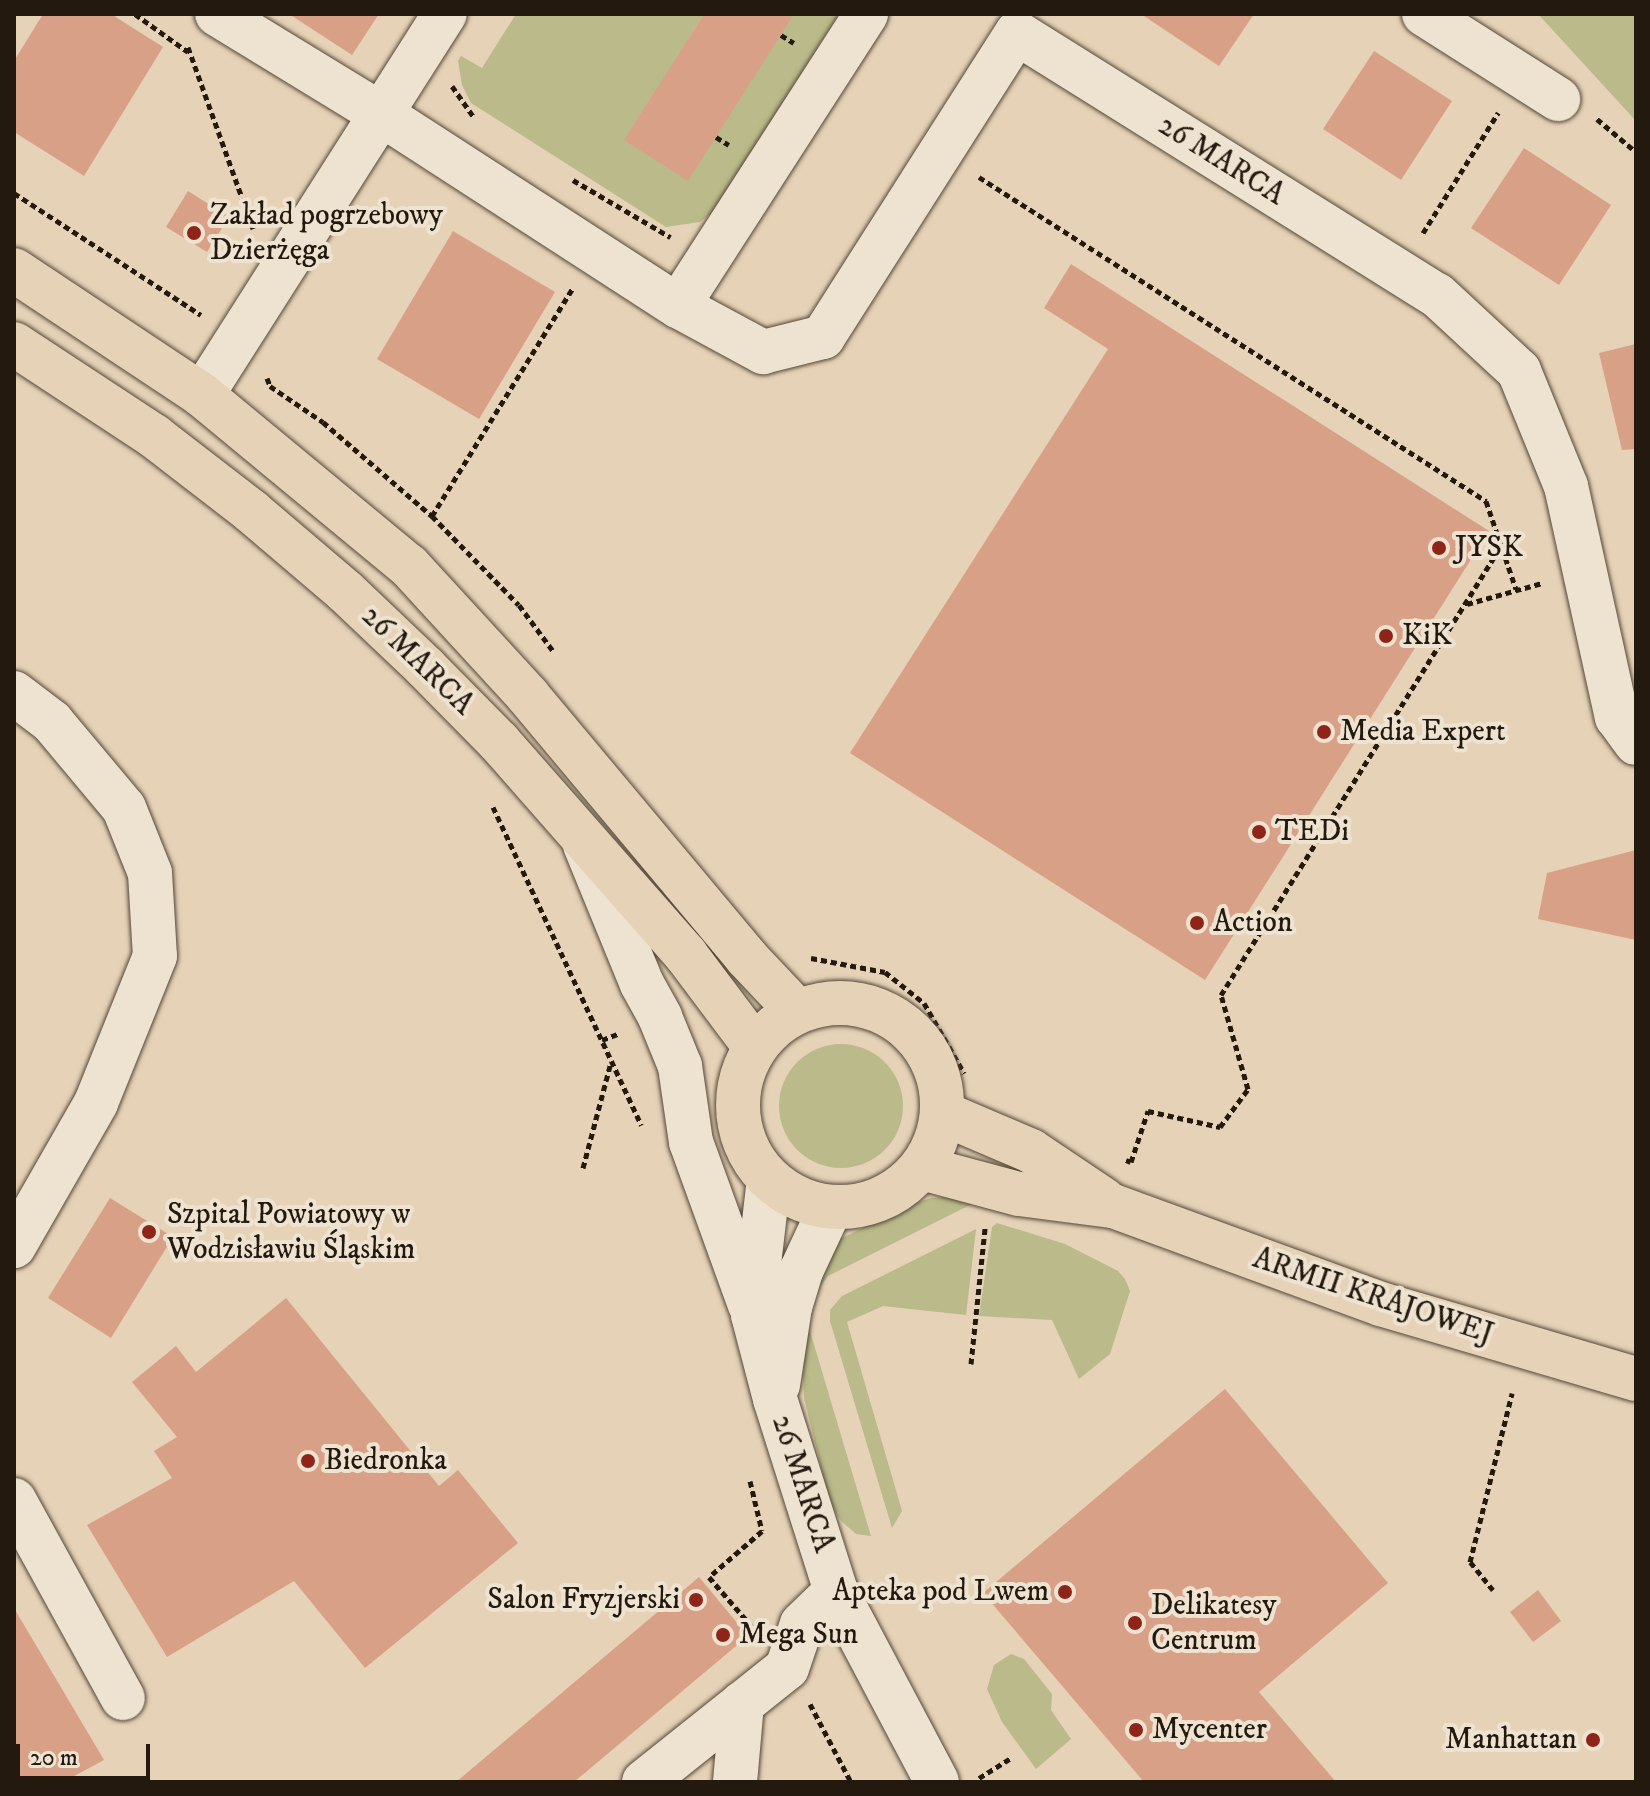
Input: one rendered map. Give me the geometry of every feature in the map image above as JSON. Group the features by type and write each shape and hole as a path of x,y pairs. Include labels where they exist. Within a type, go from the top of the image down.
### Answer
{"main road":[{"name":"26 MARCA","path":"14,270 202,395 409,566 528,696 747,958 796,1010"},
{"name":"26 MARCA","path":"14,344 154,436 345,591 499,742 686,955 755,1047"},
{"path":"836,1002 861,1005 885,1014 907,1027 936,1070 942,1113 937,1139 922,1168 884,1198 863,1205 830,1209 798,1199 769,1179 747,1150 737,1116 740,1081 755,1047 772,1027 796,1010 836,1002"},
{"name":"ARMII KRAJOWEJ","path":"942,1113 1031,1151 1113,1206"},
{"name":"ARMII KRAJOWEJ","path":"922,1168 1019,1194 1113,1206 1381,1304 1636,1379"}],"street":[{"path":"678,306 866,14"},
{"path":"1424,14 1520,78 1558,99"},
{"name":"26 MARCA","path":"202,27 381,114 678,306 763,352 823,337 1024,24 1437,295 1519,371 1566,486 1617,717 1636,743"},
{"path":"202,395 435,30"},
{"path":"14,693 52,722 124,808 150,873 155,956 96,1103 14,1246"},
{"path":"584,842 642,984 660,1017 680,1066 691,1142 753,1315"},
{"name":"26 MARCA","path":"769,1179 753,1315 775,1399 836,1591 956,1781"},
{"name":"26 MARCA","path":"775,1399 790,1307 801,1271 830,1209"},
{"path":"14,1500 123,1698"},
{"path":"644,1782 787,1668 802,1624 836,1591"},
{"path":"735,1782 742,1703"}],"path":[{"path":"135,14 188,53 258,241"},
{"path":"188,53 202,27"},
{"path":"435,30 450,64 453,88 478,121"},
{"path":"1422,235 1520,78"},
{"path":"941,153 1486,501 1516,589"},
{"path":"572,179 666,238 677,236"},
{"path":"432,516 575,283"},
{"path":"1131,1162 1148,1111 1220,1127 1248,1089 1221,995 1501,546"},
{"path":"1467,604 1555,580"},
{"path":"487,797 644,1134"},
{"path":"583,1168 612,1061"},
{"path":"971,1364 985,1226"},
{"path":"1493,1590 1470,1562 1512,1393"},
{"path":"749,1476 762,1531 709,1577 787,1668 851,1782"},
{"path":"956,1781 1009,1759"}],"green space":[{"path":"516,14 704,14 625,140 793,14 839,14 715,210 700,222 666,227 471,103 462,85 458,61 461,56 482,68"},
{"path":"1538,14 1636,14 1636,121"},
{"path":"841,1044 865,1049 885,1062 898,1082 903,1106 898,1130 885,1150 865,1163 841,1168 817,1163 797,1150 784,1130 779,1106 784,1082 797,1062 817,1049"},
{"path":"931,1198 973,1198 972,1204 828,1276 808,1303 810,1331 871,1536 856,1534 841,1521 830,1503 804,1398 802,1342 809,1293 830,1249 842,1238 915,1203"},
{"path":"997,1223 1065,1244 1118,1271 1125,1279 1130,1291 1110,1354 1079,1379 1052,1320 979,1316 992,1227"},
{"path":"976,1229 966,1315 883,1306 847,1322 902,1511 892,1528 830,1321 830,1310 842,1296"},
{"path":"1011,1654 1024,1659 1052,1694 1051,1710 1071,1739 1036,1769 1002,1722 987,1689 994,1665"}],"building":[{"path":"43,14 111,14 163,47 84,176 14,132 14,61"},
{"path":"289,14 379,14 352,55"},
{"path":"704,14 794,14 688,181 624,140"},
{"path":"1141,14 1254,14 1219,66"},
{"path":"1374,51 1452,101 1401,180 1323,129"},
{"path":"1524,148 1611,205 1559,285 1471,228"},
{"path":"188,191 229,217 207,252 166,227"},
{"path":"453,231 555,292 479,419 377,359"},
{"path":"1071,264 1489,531 1205,980 850,753 1108,349 1044,308"},
{"path":"1636,344 1636,449 1622,450 1599,353"},
{"path":"1636,850 1636,940 1538,919 1547,873"},
{"path":"110,1198 173,1237 111,1338 48,1298"},
{"name":"Biedronka","path":"286,1298 439,1486 458,1470 518,1543 365,1668 294,1581 167,1657 87,1525 172,1478 154,1451 177,1437 132,1382 176,1346 196,1372"},
{"path":"1225,1389 1388,1583 1259,1692 1336,1782 1144,1782 983,1593"},
{"path":"699,1577 748,1636 574,1782 456,1782"},
{"path":"1538,1590 1561,1621 1533,1642 1510,1612"},
{"path":"14,1608 104,1760 63,1782 14,1782"}],"place":[{"name":"Zakład pogrzebowy Dzierżęga","path":"194,233"},
{"name":"JYSK","path":"1439,548"},
{"name":"KiK","path":"1386,636"},
{"name":"Media Expert","path":"1324,732"},
{"name":"TEDi","path":"1259,832"},
{"name":"Action","path":"1197,923"},
{"name":"Szpital Powiatowy w Wodzisławiu Śląskim","path":"149,1232"},
{"name":"Biedronka","path":"308,1461"},
{"name":"Apteka pod Lwem","path":"1065,1592"},
{"name":"Salon Fryzjerski","path":"696,1600"},
{"name":"Delikatesy Centrum","path":"1135,1623"},
{"name":"Mega Sun","path":"723,1635"},
{"name":"Mycenter","path":"1136,1730"},
{"name":"Manhattan","path":"1593,1740"}]}
